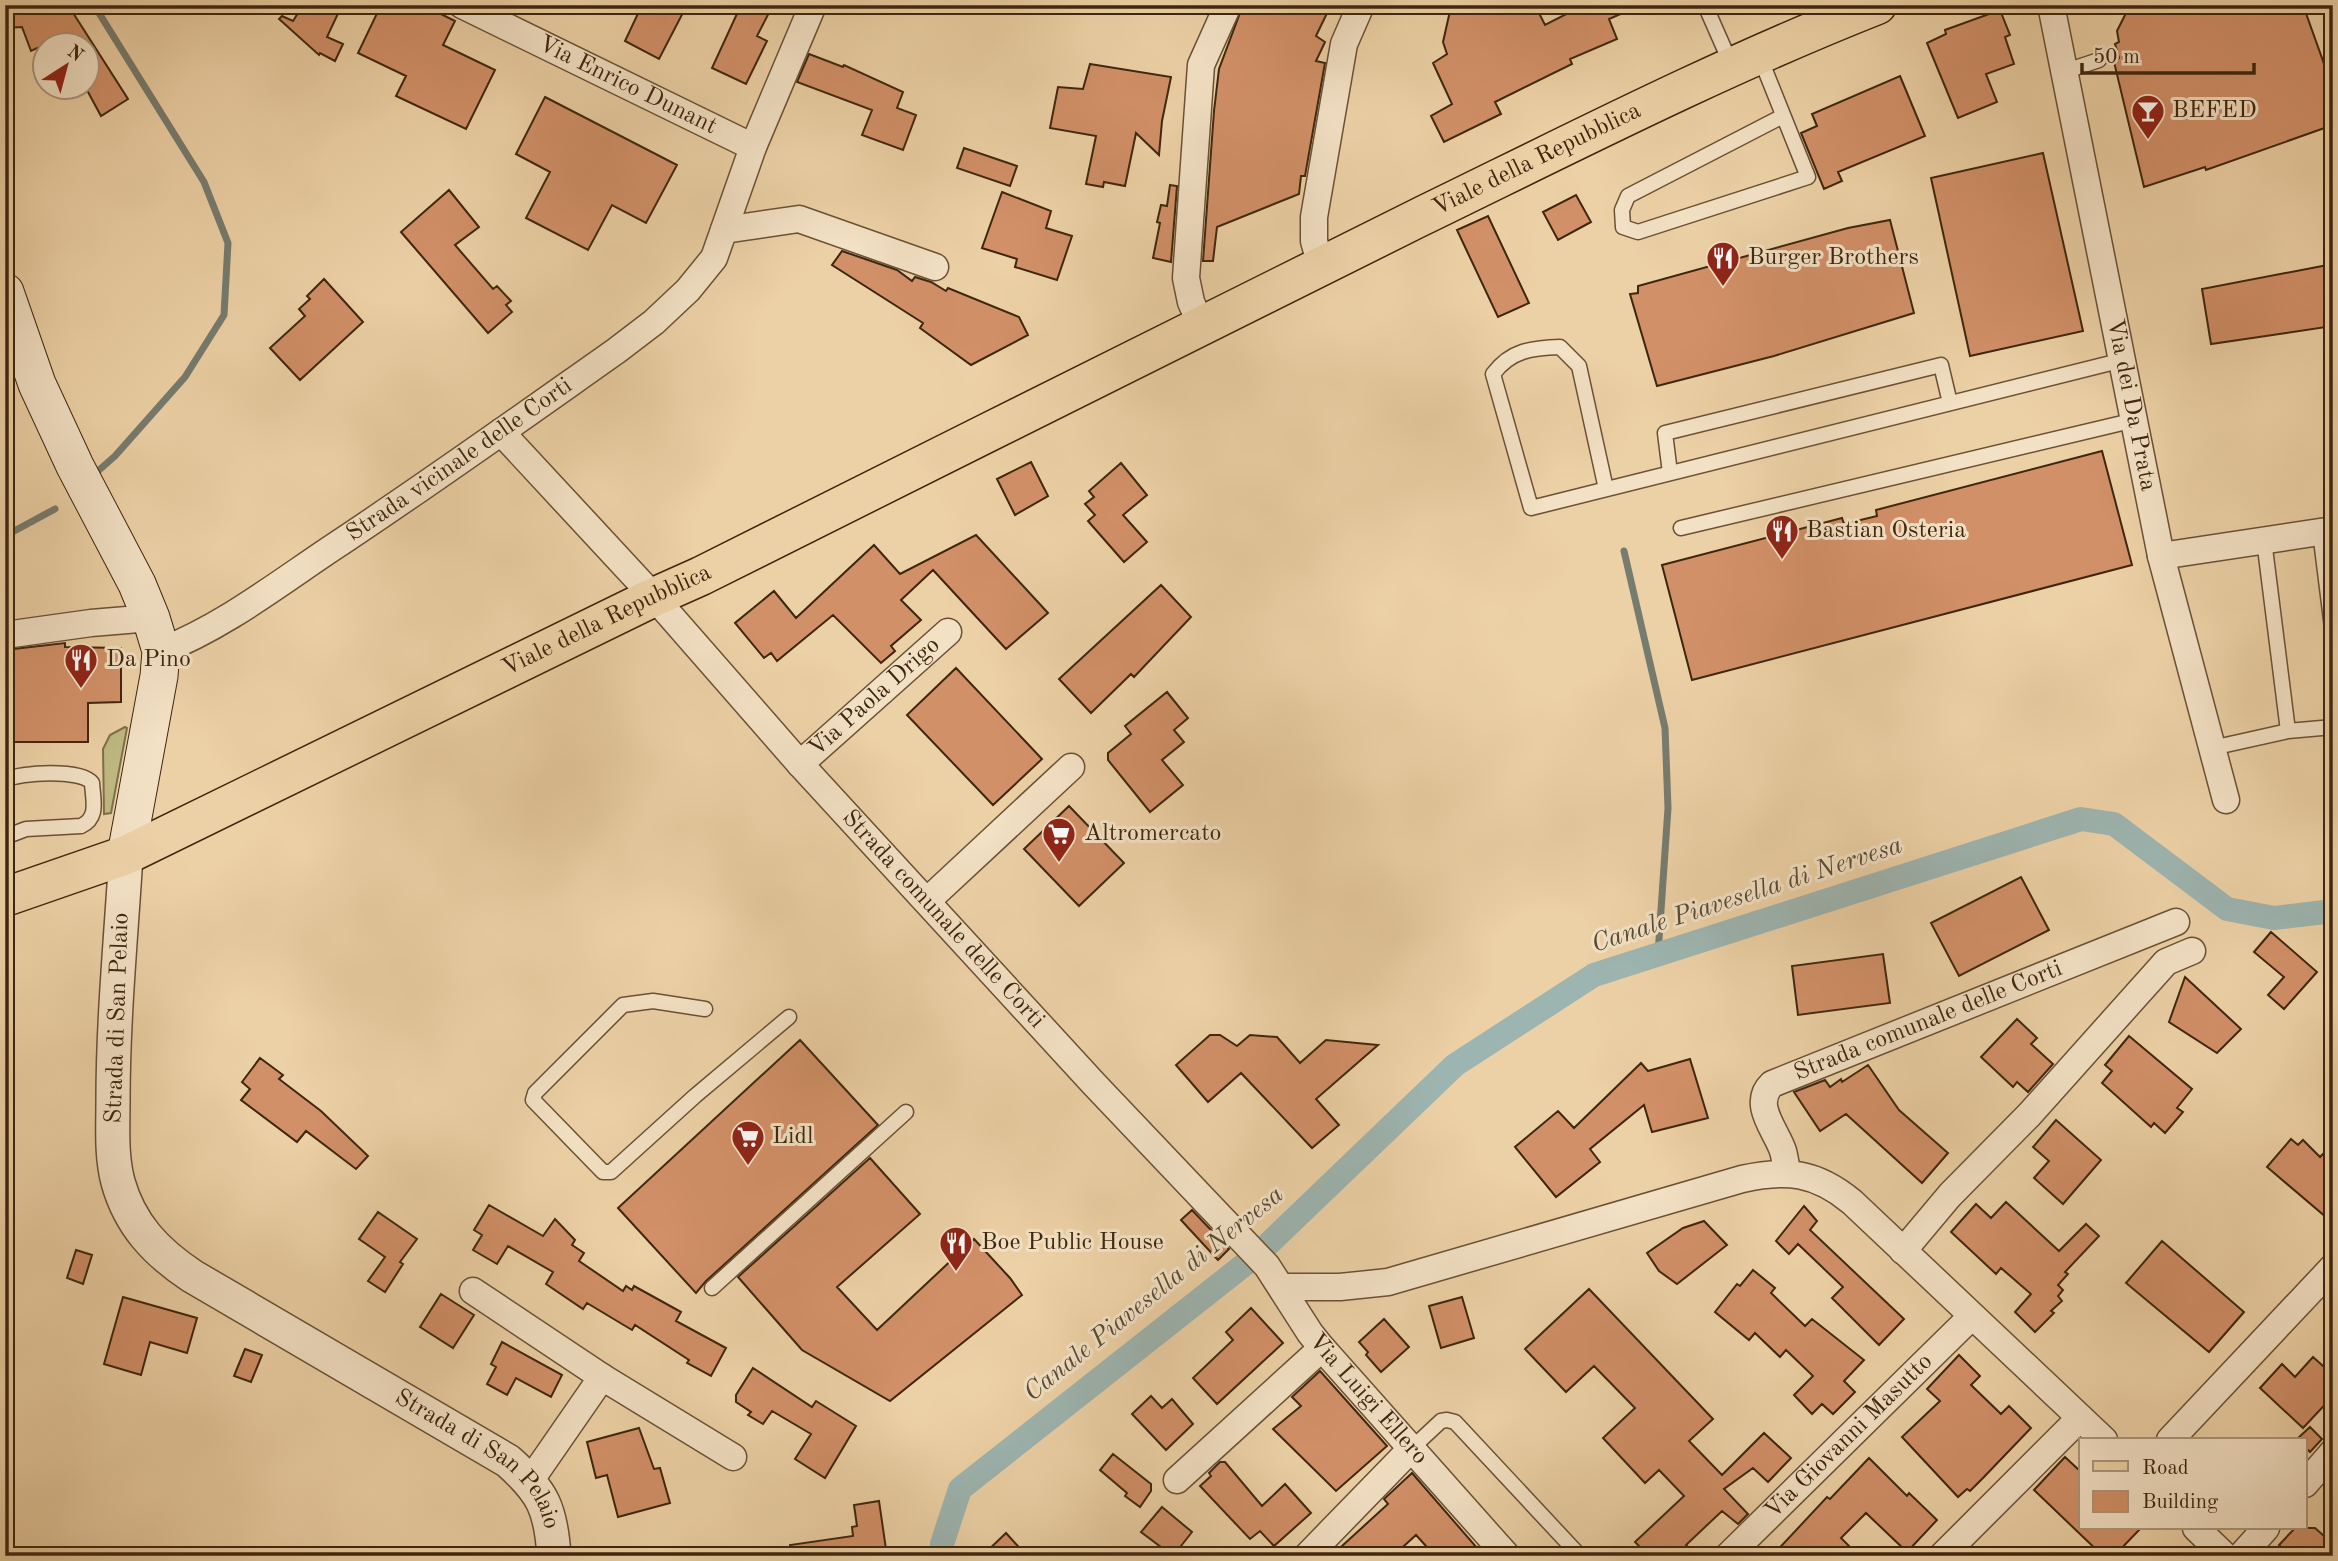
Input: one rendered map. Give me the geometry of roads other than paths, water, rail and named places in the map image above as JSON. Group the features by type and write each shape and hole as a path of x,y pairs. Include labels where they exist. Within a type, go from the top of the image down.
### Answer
{"main road":[{"name":"Viale della Repubblica","path":"5,897 126,855 725,564 1321,266 1745,60 1866,7"},
{"name":"Strada di San Pelaio","path":"5,292 37,384 75,466 138,584 156,634 159,676 126,855"}],"street":[{"name":"Via Enrico Dunant","path":"462,5 753,147"},
{"name":"Strada vicinale delle Corti","path":"5,635 91,623 186,641 220,623 501,432 654,322 688,290 714,258 753,147 813,5"},
{"path":"1201,325 1191,302 1186,278 1201,65 1228,5"},
{"path":"1321,266 1314,241 1314,217 1344,44 1361,5"},
{"name":"Via dei Da Prata","path":"2051,5 2161,556 2226,800"},
{"path":"724,230 799,219 935,267"},
{"name":"Strada comunale delle Corti","path":"501,432 654,597 800,764 1239,1236"},
{"path":"2161,556 2326,531"},
{"name":"Via Paola Drigo","path":"800,764 948,632"},
{"path":"927,901 1071,766"},
{"name":"Strada di San Pelaio","path":"126,855 113,1056 114,1153 118,1182 139,1228 165,1258 192,1276 508,1461 530,1481 544,1503 552,1524 554,1556"},
{"name":"Strada comunale delle Corti","path":"1787,1173 1783,1152 1763,1108 1765,1090 1772,1084 2176,922"},
{"path":"1903,1251 1950,1195 2029,1115 2166,962 2192,951"},
{"path":"1274,1277 1340,1287 1388,1282 1742,1179 1768,1173 1787,1173 1822,1181 1840,1191 2102,1438"},
{"name":"Via Luigi Ellero","path":"1239,1236 1274,1277 1322,1348 1507,1556"},
{"path":"2172,1438 2333,1267"},
{"path":"473,1291 602,1377 733,1457"},
{"name":"Via Giovanni Masutto","path":"1727,1556 1971,1317"},
{"path":"1177,1480 1322,1348"},
{"path":"530,1481 602,1377"},
{"path":"1942,1556 2080,1418"},
{"path":"1307,1556 1411,1449"},
{"path":"2306,1483 2333,1452"},
{"path":"2198,1530 2225,1556"},
{"path":"2241,1556 2264,1530"}],"lane":[{"path":"1705,5 1783,116 1808,177 1638,232 1623,226 1622,210 1628,196 1783,116"},
{"path":"2066,71 2099,60"},
{"path":"1606,489 1579,366 1560,347 1531,348 1503,361 1493,374 1531,508 2123,360"},
{"path":"1670,473 1665,433 1941,365 1950,403"},
{"path":"1681,528 2135,420"},
{"path":"2326,531 2333,636"},
{"path":"2263,540 2288,731"},
{"path":"2213,748 2288,731 2333,727"},
{"path":"5,780 26,773 84,776 92,783 94,816 81,826 26,829 5,837"},
{"path":"705,1009 653,1001 624,1005 536,1093 533,1100 603,1172 611,1172 695,1096 789,1017"},
{"path":"712,1288 906,1112"},
{"path":"1411,1449 1441,1421 1454,1422 1580,1556"}],"waterway":[{"path":"94,5 204,182 228,243 224,315 185,377 115,456 98,471"},
{"path":"5,536 55,509"},
{"path":"1624,551 1665,728 1668,808 1658,954"},
{"name":"Canale Piavesella di Nervesa","path":"942,1556 942,1544 960,1489 1259,1253 1455,1065 1594,975 2081,819 2114,824 2227,909 2274,918 2333,911"}],"place":[{"name":"BEFED","path":"2148,141"},
{"name":"Burger Brothers","path":"1723,288"},
{"name":"Bastian Osteria","path":"1782,561"},
{"name":"Da Pino","path":"81,690"},
{"name":"Altromercato","path":"1059,864"},
{"name":"Lidl","path":"748,1167"},
{"name":"Boe Public House","path":"956,1273"}]}
